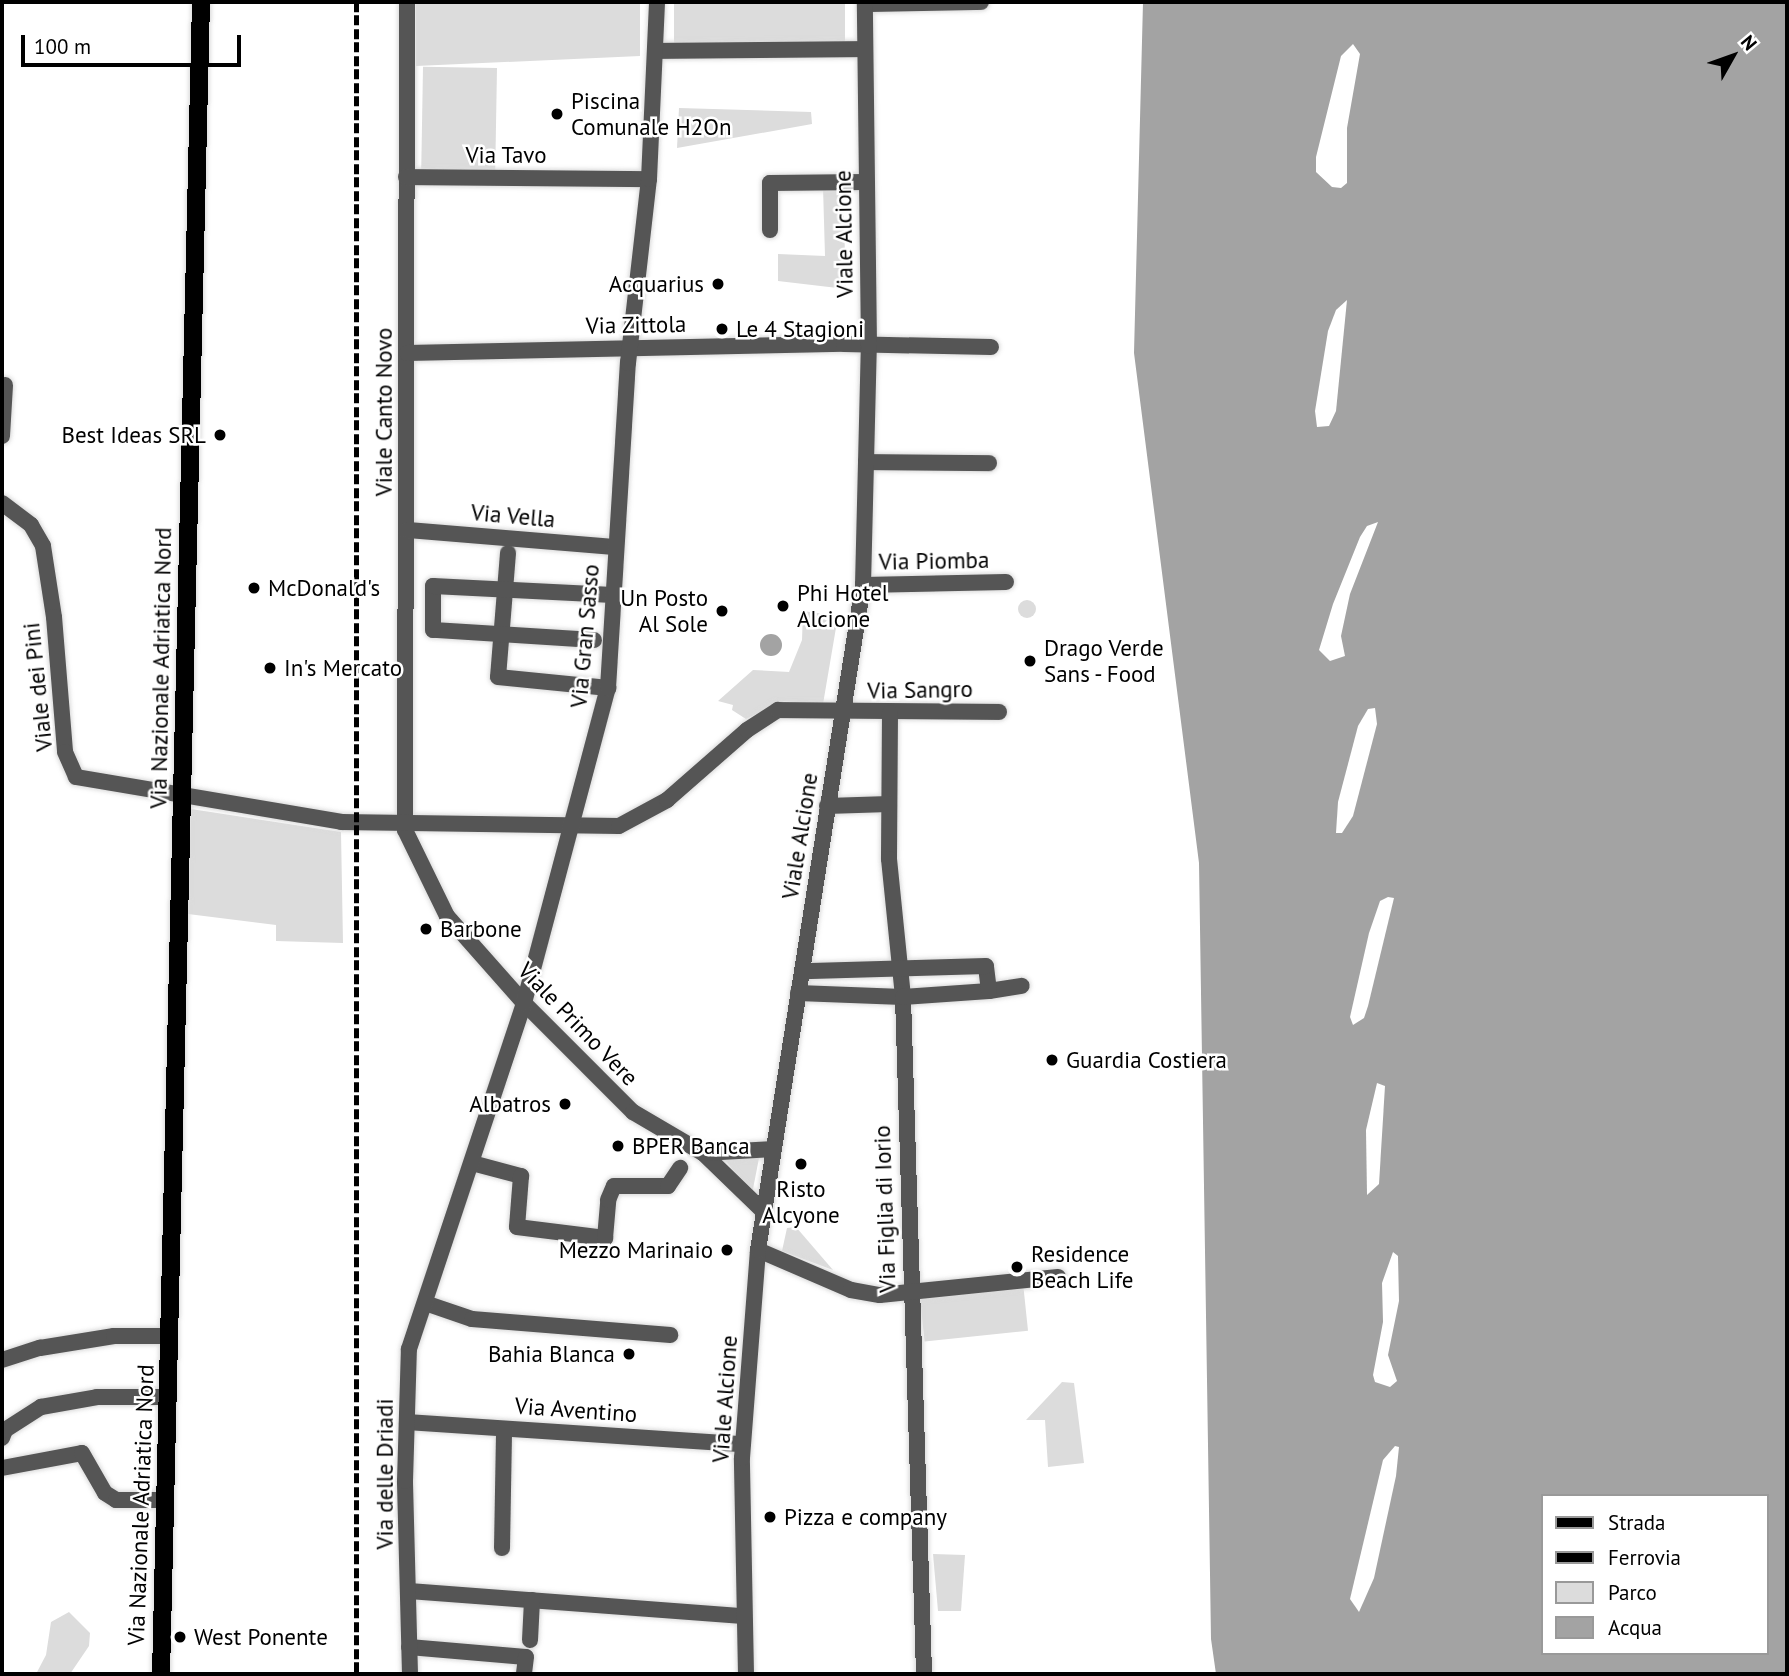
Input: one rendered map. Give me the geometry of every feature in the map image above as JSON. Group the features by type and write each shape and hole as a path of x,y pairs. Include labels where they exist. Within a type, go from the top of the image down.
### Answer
{"main road":[{"name":"Via Nazionale Adriatica Nord","path":"161,1674 201,2"}],"street":[{"name":"Viale Canto Novo","path":"403,822 407,530 407,2"},
{"name":"Via Gran Sasso","path":"524,1003 574,828 608,688 615,547 649,179 657,2"},
{"path":"865,3 981,2"},
{"name":"Viale Alcione","path":"746,1674 742,1444 758,1250 863,585 869,346 865,3"},
{"path":"656,51 865,49"},
{"name":"Via Tavo","path":"406,177 649,179"},
{"path":"770,230 770,183 866,182"},
{"name":"Via Zittola","path":"407,354 633,347 991,346"},
{"path":"2,436 5,385"},
{"path":"866,462 989,463"},
{"name":"Viale dei Pini","path":"2,503 31,525 43,546 50,583 65,752 76,777 183,793"},
{"name":"Via Vella","path":"407,530 615,547"},
{"path":"508,553 498,677 608,688"},
{"name":"Via Piomba","path":"863,585 1006,582"},
{"path":"594,640 433,630 433,586 506,586 613,595"},
{"name":"Via Sangro","path":"183,793 258,811 341,822 619,827 634,821 770,713 785,709 842,714 999,712"},
{"name":"Via Figlia di Iorio","path":"890,713 889,810 903,997 910,1293 924,1674"},
{"path":"827,806 889,810"},
{"name":"Viale Primo Vere","path":"403,822 415,859 440,905 524,1003 633,1112 703,1153 763,1211"},
{"path":"802,971 986,966 989,991"},
{"path":"798,993 903,997 1022,986"},
{"name":"Via delle Driadi","path":"410,1674 407,1422 409,1349 428,1304 524,1003"},
{"path":"703,1153 774,1149"},
{"path":"471,1163 521,1176 517,1227 605,1238 610,1190 621,1183 668,1186 680,1168"},
{"path":"758,1250 851,1290 880,1295 1058,1277"},
{"path":"428,1304 472,1320 670,1335"},
{"name":"Via Nazionale Adriatica Nord","path":"2,1360 40,1348 114,1336 170,1336"},
{"path":"2,1438 5,1430 41,1406 97,1397 168,1397"},
{"name":"Via Aventino","path":"407,1422 742,1444"},
{"path":"502,1548 504,1429"},
{"path":"2,1468 82,1453 105,1493 116,1500 165,1500"},
{"path":"409,1591 743,1616"},
{"path":"530,1640 532,1600"},
{"path":"409,1647 526,1657 524,1674"}],"green space":[{"path":"416,2 640,2 640,56 416,66"},
{"path":"674,2 845,2 845,46 674,46"},
{"path":"423,67 497,68 495,170 421,169"},
{"path":"679,108 811,112 812,124 677,148"},
{"path":"843,185 846,289 778,281 778,254 825,256 823,187"},
{"path":"1023,600 1031,600 1036,609 1034,616 1023,618 1018,613 1018,605"},
{"path":"803,611 838,616 823,704 784,701 746,719 732,710 733,705 718,701 753,670 789,672 802,640"},
{"path":"191,809 341,832 343,943 276,941 276,925 188,914"},
{"path":"760,1153 752,1194 725,1160"},
{"path":"796,1227 833,1270 782,1251 787,1228"},
{"path":"1023,1283 1028,1331 925,1342 920,1294"},
{"path":"1062,1382 1074,1383 1084,1463 1048,1467 1045,1420 1026,1420"},
{"path":"933,1554 965,1555 961,1611 938,1611"},
{"path":"69,1612 90,1633 89,1646 70,1674 36,1674 46,1655 51,1622"}],"water":[{"path":"1143,2 1787,2 1787,1674 1216,1674 1211,1639 1199,863 1134,353"},
{"path":"771,634 779,637 782,645 779,653 771,656 763,653 760,645 763,637"}],"pier":[{"path":"1353,44 1360,54 1347,128 1347,183 1341,188 1332,187 1316,172 1316,157 1341,56"},
{"path":"1347,300 1336,411 1329,426 1317,427 1315,411 1328,331 1336,310"},
{"path":"1378,522 1350,594 1341,636 1345,656 1330,661 1319,650 1333,604 1360,537 1367,526"},
{"path":"1375,708 1377,724 1353,816 1342,833 1336,833 1338,802 1358,726 1368,709"},
{"path":"1388,897 1394,898 1368,1006 1364,1018 1353,1025 1350,1017 1369,933 1380,901"},
{"path":"1377,1083 1385,1086 1379,1184 1367,1195 1366,1130"},
{"path":"1393,1252 1398,1256 1399,1301 1388,1355 1397,1381 1390,1387 1375,1382 1373,1375 1383,1322 1382,1283"},
{"path":"1395,1446 1399,1447 1396,1476 1374,1578 1359,1612 1350,1599 1383,1460"}],"railway":[{"path":"357,2 357,1674"}],"place":[{"name":"Piscina Comunale H2On","path":"557,114"},
{"name":"Acquarius","path":"718,284"},
{"name":"Le 4 Stagioni","path":"722,329"},
{"name":"Best Ideas SRL","path":"220,435"},
{"name":"McDonald's","path":"254,588"},
{"name":"Phi Hotel Alcione","path":"783,606"},
{"name":"Un Posto Al Sole","path":"722,611"},
{"name":"Drago Verde Sans - Food","path":"1030,661"},
{"name":"In's Mercato","path":"270,668"},
{"name":"Barbone","path":"426,929"},
{"name":"Guardia Costiera","path":"1052,1060"},
{"name":"Albatros","path":"565,1104"},
{"name":"BPER Banca","path":"618,1146"},
{"name":"Risto Alcyone","path":"801,1164"},
{"name":"Mezzo Marinaio","path":"727,1250"},
{"name":"Residence Beach Life","path":"1017,1267"},
{"name":"Bahia Blanca","path":"629,1354"},
{"name":"Pizza e company","path":"770,1517"},
{"name":"West Ponente","path":"180,1637"}]}
